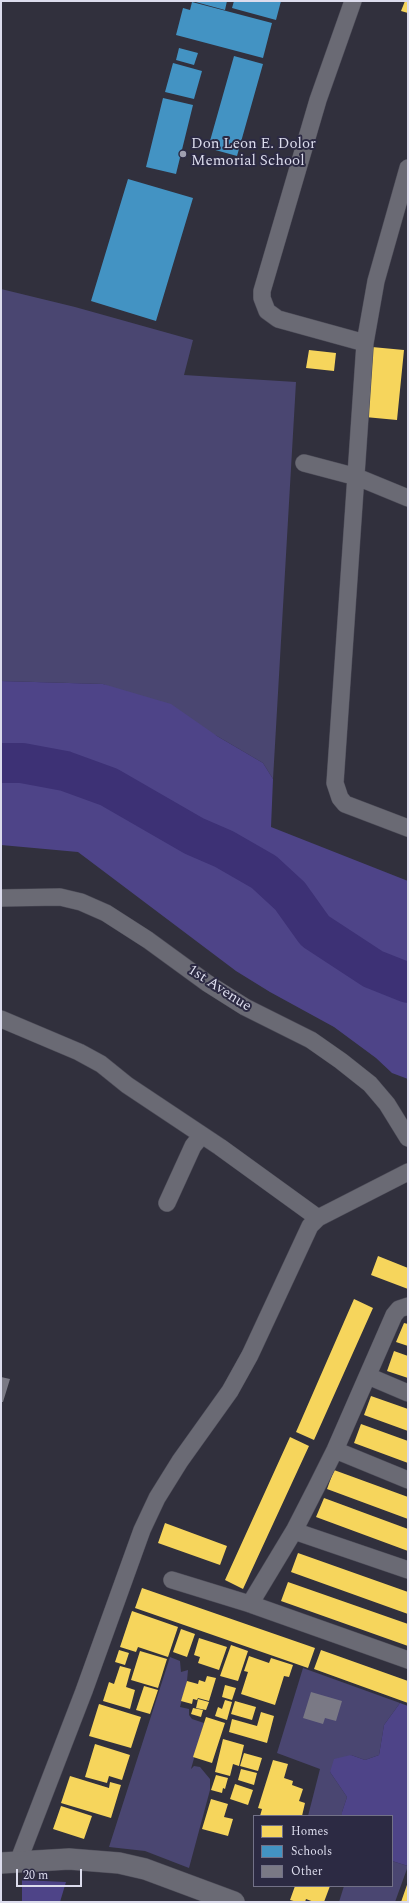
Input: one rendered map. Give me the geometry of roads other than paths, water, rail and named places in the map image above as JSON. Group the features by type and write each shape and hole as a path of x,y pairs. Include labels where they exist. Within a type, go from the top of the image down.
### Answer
{"street":[{"path":"353,1 318,100 262,291 262,298 267,311 278,319 365,343"},
{"path":"408,168 374,287 365,343 335,783 340,798 345,804 408,828"},
{"path":"304,463 357,477 408,498"},
{"name":"1st Avenue","path":"1,898 37,896 60,898 81,902 106,912 148,940 212,987 245,1007 311,1040 341,1061 370,1084 387,1104 408,1138"},
{"path":"1,1019 79,1052 96,1061 318,1218"},
{"path":"167,1203 193,1146 202,1135"},
{"path":"234,1902 145,1869 119,1863 69,1859 9,1863 84,1691 142,1530 154,1504 180,1461 230,1391 250,1355 310,1226 318,1218 408,1172"},
{"path":"250,1604 294,1531 335,1450 394,1315 398,1309 408,1306"},
{"path":"368,1376 408,1393"},
{"path":"335,1450 408,1480"},
{"path":"294,1531 408,1570"},
{"path":"172,1580 250,1604 408,1660"}],"waterway":[{"path":"1,763 22,763 65,771 109,787 194,836 224,849 264,872 290,896 315,931 373,969 408,983"}],"place":[{"name":"Don Leon E. Dolor Memorial School","path":"183,154"}]}
